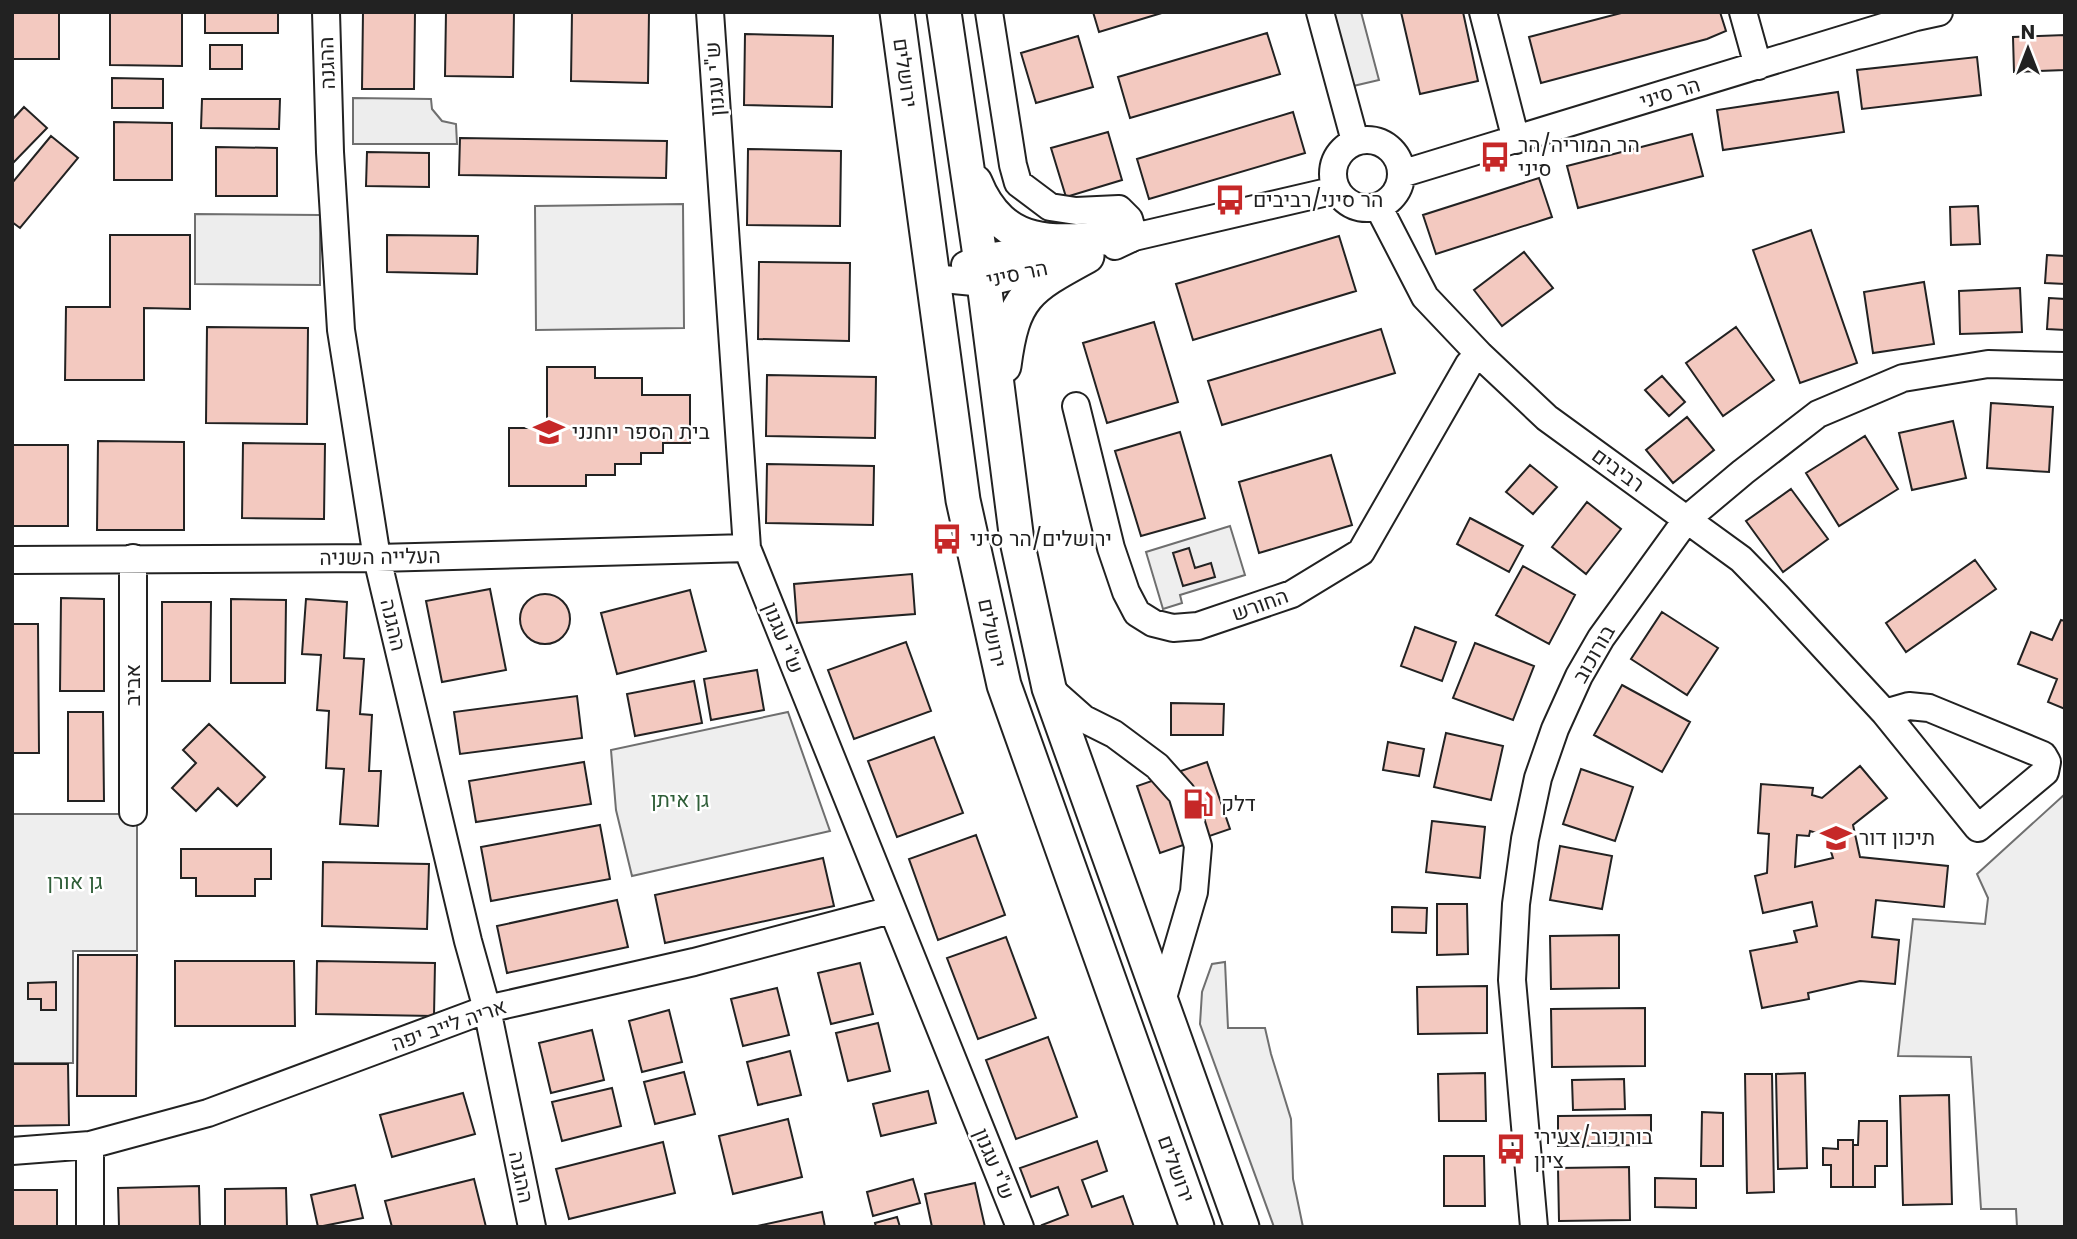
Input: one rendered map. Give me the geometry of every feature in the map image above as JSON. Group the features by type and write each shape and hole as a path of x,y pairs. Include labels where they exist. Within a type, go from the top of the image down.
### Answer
{"main road":[{"name":"ירושלים","path":"897,12 963,500 1004,685 1197,1227"},
{"name":"ירושלים","path":"944,12 982,271 1017,541 1049,688 1242,1227"},
{"path":"966,161 981,198 1006,227 1021,235 1074,241 1133,236"},
{"path":"999,400 1007,345 1023,299 1043,280 1087,256"}],"street":[{"name":"ההגנה","path":"326,12 330,152 341,330 377,558 468,941 487,1009 532,1227"},
{"name":"ש\"י עגנון","path":"710,12 747,548 1017,1226"},
{"path":"989,12 1018,183 1050,207 1076,211 1119,209 1129,219 1133,236"},
{"path":"1320,12 1355,141"},
{"path":"1483,12 1516,140"},
{"path":"1743,12 1758,66"},
{"name":"הר סיני","path":"1401,174 1916,17 1940,12"},
{"path":"1355,141 1376,141 1386,145 1399,163 1401,174 1395,194 1378,206 1359,207 1350,204 1336,190 1333,167 1337,156 1345,147 1355,141"},
{"name":"הר סיני","path":"982,271 1336,190"},
{"name":"רביבים","path":"1378,206 1425,297 1480,355 1547,418 1687,519 1749,568 1885,713 1978,828 2045,772 2047,762 2043,755 1929,708 1909,706 1885,713"},
{"name":"הר סיני","path":"933,278 1087,256 1133,236"},
{"name":"החורש","path":"1076,406 1111,548 1126,592 1138,613 1153,623 1173,628 1198,626 1292,594 1361,552 1469,364 1480,355"},
{"name":"בורוכוב","path":"1534,1227 1512,980 1516,904 1525,839 1538,778 1555,729 1579,676 1601,638 1687,519 1818,414 1903,378 1988,364 2065,366"},
{"name":"העלייה השניה","path":"12,560 377,558 747,548"},
{"name":"אביב","path":"133,558 133,812"},
{"path":"1049,688 1084,719 1114,734 1157,766 1182,794 1198,846 1194,892 1162,1001"},
{"name":"אריה לייב יפה","path":"12,1151 90,1145 208,1113 487,1009 694,962 891,910"},
{"path":"90,1145 90,1227"}],"green space":[{"path":"683,204 684,328 536,330 535,206"},
{"path":"1230,526 1245,575 1180,595 1182,603 1163,609 1146,552"},
{"name":"גן איתן","path":"788,712 830,831 632,876 616,810 611,750"},
{"path":"2065,794 2065,1227 2017,1227 2016,1209 1981,1209 1971,1057 1898,1056 1913,919 1985,924 1988,898 1977,874"},
{"name":"גן אורן","path":"12,814 137,814 137,951 73,951 73,1063 12,1063"},
{"path":"1225,962 1228,1028 1265,1028 1291,1119 1293,1179 1303,1227 1274,1227 1200,1024 1202,992 1212,964"}],"shaded area":[{"path":"1327,12 1361,12 1379,80 1349,87"},
{"path":"353,98 431,99 432,109 442,121 456,124 457,144 353,144"},
{"path":"195,214 320,215 320,285 195,284"}],"building":[{"path":"12,12 59,12 59,59 12,59"},
{"path":"110,12 182,12 182,66 110,65"},
{"path":"205,12 278,12 278,33 205,33"},
{"path":"363,12 415,12 414,89 362,89"},
{"path":"446,12 514,12 513,77 445,76"},
{"path":"572,12 649,12 648,83 571,81"},
{"path":"1093,12 1165,12 1099,32"},
{"path":"1401,12 1463,12 1478,81 1420,94"},
{"path":"1625,12 1720,12 1726,31 1707,39 1541,83 1529,37"},
{"path":"1267,33 1280,74 1130,118 1118,77"},
{"path":"745,34 833,36 832,107 744,105"},
{"path":"2065,35 2065,70 2014,72 2013,37"},
{"path":"1078,36 1093,87 1036,103 1021,53"},
{"path":"210,45 242,45 242,69 210,69"},
{"path":"1977,57 1981,95 1862,109 1857,70"},
{"path":"112,78 163,79 163,108 112,108"},
{"path":"1838,92 1844,132 1723,150 1717,110"},
{"path":"202,99 280,99 279,129 201,128"},
{"path":"24,107 47,128 12,164 12,120"},
{"path":"1293,112 1305,153 1149,199 1137,159"},
{"path":"114,122 172,123 172,180 114,180"},
{"path":"1108,132 1122,180 1066,197 1051,148"},
{"path":"1692,134 1703,176 1578,208 1567,166"},
{"path":"51,136 78,158 20,228 12,222 12,183"},
{"path":"460,138 667,141 666,178 459,175"},
{"path":"216,147 277,148 277,196 216,196"},
{"path":"748,149 841,151 840,226 747,225"},
{"path":"367,152 429,153 429,187 366,186"},
{"path":"1539,178 1552,217 1436,254 1423,215"},
{"path":"1978,206 1980,244 1951,245 1950,207"},
{"path":"1811,230 1857,363 1800,383 1753,250"},
{"path":"110,235 190,235 190,309 144,308 144,380 65,380 66,307 110,307"},
{"path":"387,235 478,236 477,274 387,272"},
{"path":"1339,236 1356,291 1193,340 1176,284"},
{"path":"1524,252 1553,288 1502,326 1474,290"},
{"path":"2047,255 2065,256 2065,284 2045,283"},
{"path":"759,262 850,263 849,341 758,339"},
{"path":"1924,282 1934,344 1873,353 1864,292"},
{"path":"2020,288 2022,332 1960,334 1959,291"},
{"path":"2049,298 2065,299 2065,330 2047,329"},
{"path":"1154,322 1178,402 1107,423 1083,343"},
{"path":"207,327 308,328 307,424 206,423"},
{"path":"1736,327 1774,380 1723,416 1686,363"},
{"path":"1381,329 1395,373 1222,425 1208,381"},
{"path":"547,367 595,367 595,378 642,378 642,395 690,395 690,443 663,443 663,453 641,453 641,464 615,464 615,475 586,475 586,486 509,486 509,428 547,428"},
{"path":"767,375 876,377 875,438 766,436"},
{"path":"1662,376 1685,402 1669,416 1645,390"},
{"path":"1991,403 2053,407 2049,472 1987,468"},
{"path":"1687,417 1714,450 1673,483 1646,450"},
{"path":"1953,421 1966,478 1912,490 1899,433"},
{"path":"1180,432 1205,518 1141,536 1115,451"},
{"path":"1865,436 1898,489 1839,526 1806,473"},
{"path":"98,441 184,442 184,530 97,530"},
{"path":"243,443 325,444 324,519 242,518"},
{"path":"12,445 68,445 68,526 12,526"},
{"path":"1331,455 1352,525 1259,553 1239,482"},
{"path":"767,464 874,466 873,525 766,523"},
{"path":"1530,465 1557,487 1533,514 1506,492"},
{"path":"1791,489 1828,539 1783,572 1746,521"},
{"path":"1587,502 1621,529 1586,574 1552,547"},
{"path":"1470,518 1523,546 1509,572 1457,544"},
{"path":"1189,548 1195,568 1211,563 1215,577 1183,586 1173,553"},
{"path":"1975,560 1996,589 1906,652 1886,623"},
{"path":"1523,566 1575,595 1549,644 1496,615"},
{"path":"912,574 915,614 797,623 794,584"},
{"path":"490,589 506,670 442,682 426,601"},
{"path":"690,590 706,651 617,674 601,613"},
{"path":"545,594 562,602 570,619 562,636 545,644 528,636 520,619 528,602"},
{"path":"61,598 104,599 104,691 60,691"},
{"path":"231,599 286,600 285,683 231,683"},
{"path":"306,599 347,602 344,658 364,659 360,714 372,715 369,771 381,771 378,826 340,824 344,769 326,768 329,711 317,710 321,655 302,654"},
{"path":"162,602 211,602 210,681 162,681"},
{"path":"1662,612 1718,648 1687,695 1631,659"},
{"path":"2061,620 2065,621 2065,709 2048,702 2057,679 2018,664 2031,632 2052,640"},
{"path":"12,624 38,624 39,753 12,753"},
{"path":"1415,627 1456,642 1442,681 1401,666"},
{"path":"906,642 931,711 854,739 828,670"},
{"path":"1475,643 1534,666 1513,720 1453,698"},
{"path":"757,670 764,710 711,720 704,679"},
{"path":"694,681 702,723 635,736 627,694"},
{"path":"1622,685 1690,722 1662,772 1594,735"},
{"path":"577,696 582,738 460,754 454,712"},
{"path":"1171,703 1224,704 1223,735 1171,735"},
{"path":"68,712 103,712 104,801 68,801"},
{"path":"209,724 265,777 237,806 218,788 196,811 172,788 196,763 183,750"},
{"path":"1446,733 1503,746 1491,800 1434,787"},
{"path":"934,737 963,813 897,837 868,761"},
{"path":"1388,742 1424,749 1419,776 1383,770"},
{"path":"584,762 591,804 476,822 469,781"},
{"path":"1207,762 1230,829 1160,853 1137,786"},
{"path":"1860,766 1887,798 1853,825 1860,857 1948,866 1944,907 1876,900 1872,937 1899,940 1895,984 1860,981 1808,993 1809,999 1762,1008 1750,951 1797,942 1794,931 1817,926 1812,902 1763,913 1755,876 1767,873 1769,834 1758,833 1761,784 1813,788 1812,795 1822,798","holes":["1810,831 1826,836 1833,858 1795,867 1797,835 1809,836"]},
{"path":"1581,769 1633,787 1615,841 1563,824"},
{"path":"1432,821 1485,827 1480,878 1426,872"},
{"path":"600,825 610,879 491,901 481,847"},
{"path":"976,835 1005,915 938,940 909,859"},
{"path":"1560,846 1612,856 1602,909 1550,900"},
{"path":"181,849 271,849 271,879 255,879 255,896 196,896 196,878 181,878"},
{"path":"823,858 834,906 665,943 655,895"},
{"path":"323,862 429,864 427,929 322,926"},
{"path":"617,900 628,947 507,973 497,926"},
{"path":"1437,904 1467,904 1468,954 1437,955"},
{"path":"1392,907 1427,908 1426,933 1392,932"},
{"path":"1619,935 1619,988 1551,989 1550,936"},
{"path":"1006,937 1036,1018 978,1039 947,958"},
{"path":"78,955 137,955 136,1096 77,1096"},
{"path":"175,961 294,961 295,1026 175,1026"},
{"path":"317,961 435,963 434,1016 316,1014"},
{"path":"860,963 873,1014 831,1024 818,973"},
{"path":"56,982 56,1010 41,1010 41,999 28,999 28,983"},
{"path":"1487,986 1487,1033 1418,1034 1417,987"},
{"path":"777,988 789,1035 743,1046 731,999"},
{"path":"1645,1008 1645,1066 1552,1067 1551,1009"},
{"path":"669,1010 682,1062 642,1072 629,1021"},
{"path":"878,1023 890,1071 848,1081 836,1033"},
{"path":"592,1030 604,1080 551,1093 539,1043"},
{"path":"1048,1037 1077,1117 1016,1139 986,1060"},
{"path":"790,1051 801,1095 758,1105 747,1062"},
{"path":"12,1064 68,1064 69,1125 12,1126"},
{"path":"684,1072 695,1114 655,1124 644,1082"},
{"path":"1485,1073 1486,1121 1439,1121 1438,1074"},
{"path":"1805,1073 1807,1168 1778,1169 1776,1074"},
{"path":"1745,1074 1772,1074 1774,1192 1747,1193"},
{"path":"1624,1079 1625,1109 1573,1110 1572,1080"},
{"path":"612,1088 621,1126 562,1141 552,1102"},
{"path":"928,1091 936,1123 881,1136 873,1104"},
{"path":"463,1093 475,1134 392,1157 380,1115"},
{"path":"1949,1095 1952,1204 1903,1205 1900,1096"},
{"path":"1702,1112 1723,1113 1723,1166 1701,1166"},
{"path":"1651,1115 1651,1145 1558,1146 1558,1116"},
{"path":"788,1119 802,1177 733,1194 719,1136"},
{"path":"1859,1121 1887,1121 1887,1166 1875,1166 1875,1187 1853,1187 1853,1145 1858,1145"},
{"path":"1838,1140 1853,1140 1853,1187 1831,1187 1831,1165 1823,1165 1823,1148 1838,1149"},
{"path":"1097,1141 1107,1171 1082,1180 1092,1207 1123,1196 1134,1227 1043,1227 1042,1225 1068,1215 1058,1187 1031,1197 1020,1168"},
{"path":"663,1142 675,1193 569,1219 556,1169"},
{"path":"1444,1156 1484,1156 1485,1206 1444,1206"},
{"path":"1629,1167 1630,1220 1559,1221 1558,1168"},
{"path":"1655,1178 1696,1179 1696,1208 1655,1207"},
{"path":"474,1179 486,1227 392,1227 385,1201"},
{"path":"913,1179 920,1203 873,1216 867,1192"},
{"path":"975,1183 985,1227 932,1227 925,1194"},
{"path":"355,1185 363,1218 318,1227 311,1195"},
{"path":"199,1186 200,1227 119,1227 118,1188"},
{"path":"286,1188 287,1227 225,1227 225,1189"},
{"path":"12,1190 57,1190 57,1227 12,1227"},
{"path":"822,1212 825,1227 753,1227"},
{"path":"897,1217 900,1227 876,1227 875,1223"}],"place":[{"name":"הר המוריה/הר סיני","path":"1495,157"},
{"name":"הר סיני/רביבים","path":"1230,200"},
{"name":"בית הספר יוחנני","path":"549,432"},
{"name":"ירושלים/הר סיני","path":"947,539"},
{"name":"דלק","path":"1198,804"},
{"name":"תיכון דור","path":"1836,838"},
{"name":"בורוכוב/צעירי ציון","path":"1511,1149"}]}
